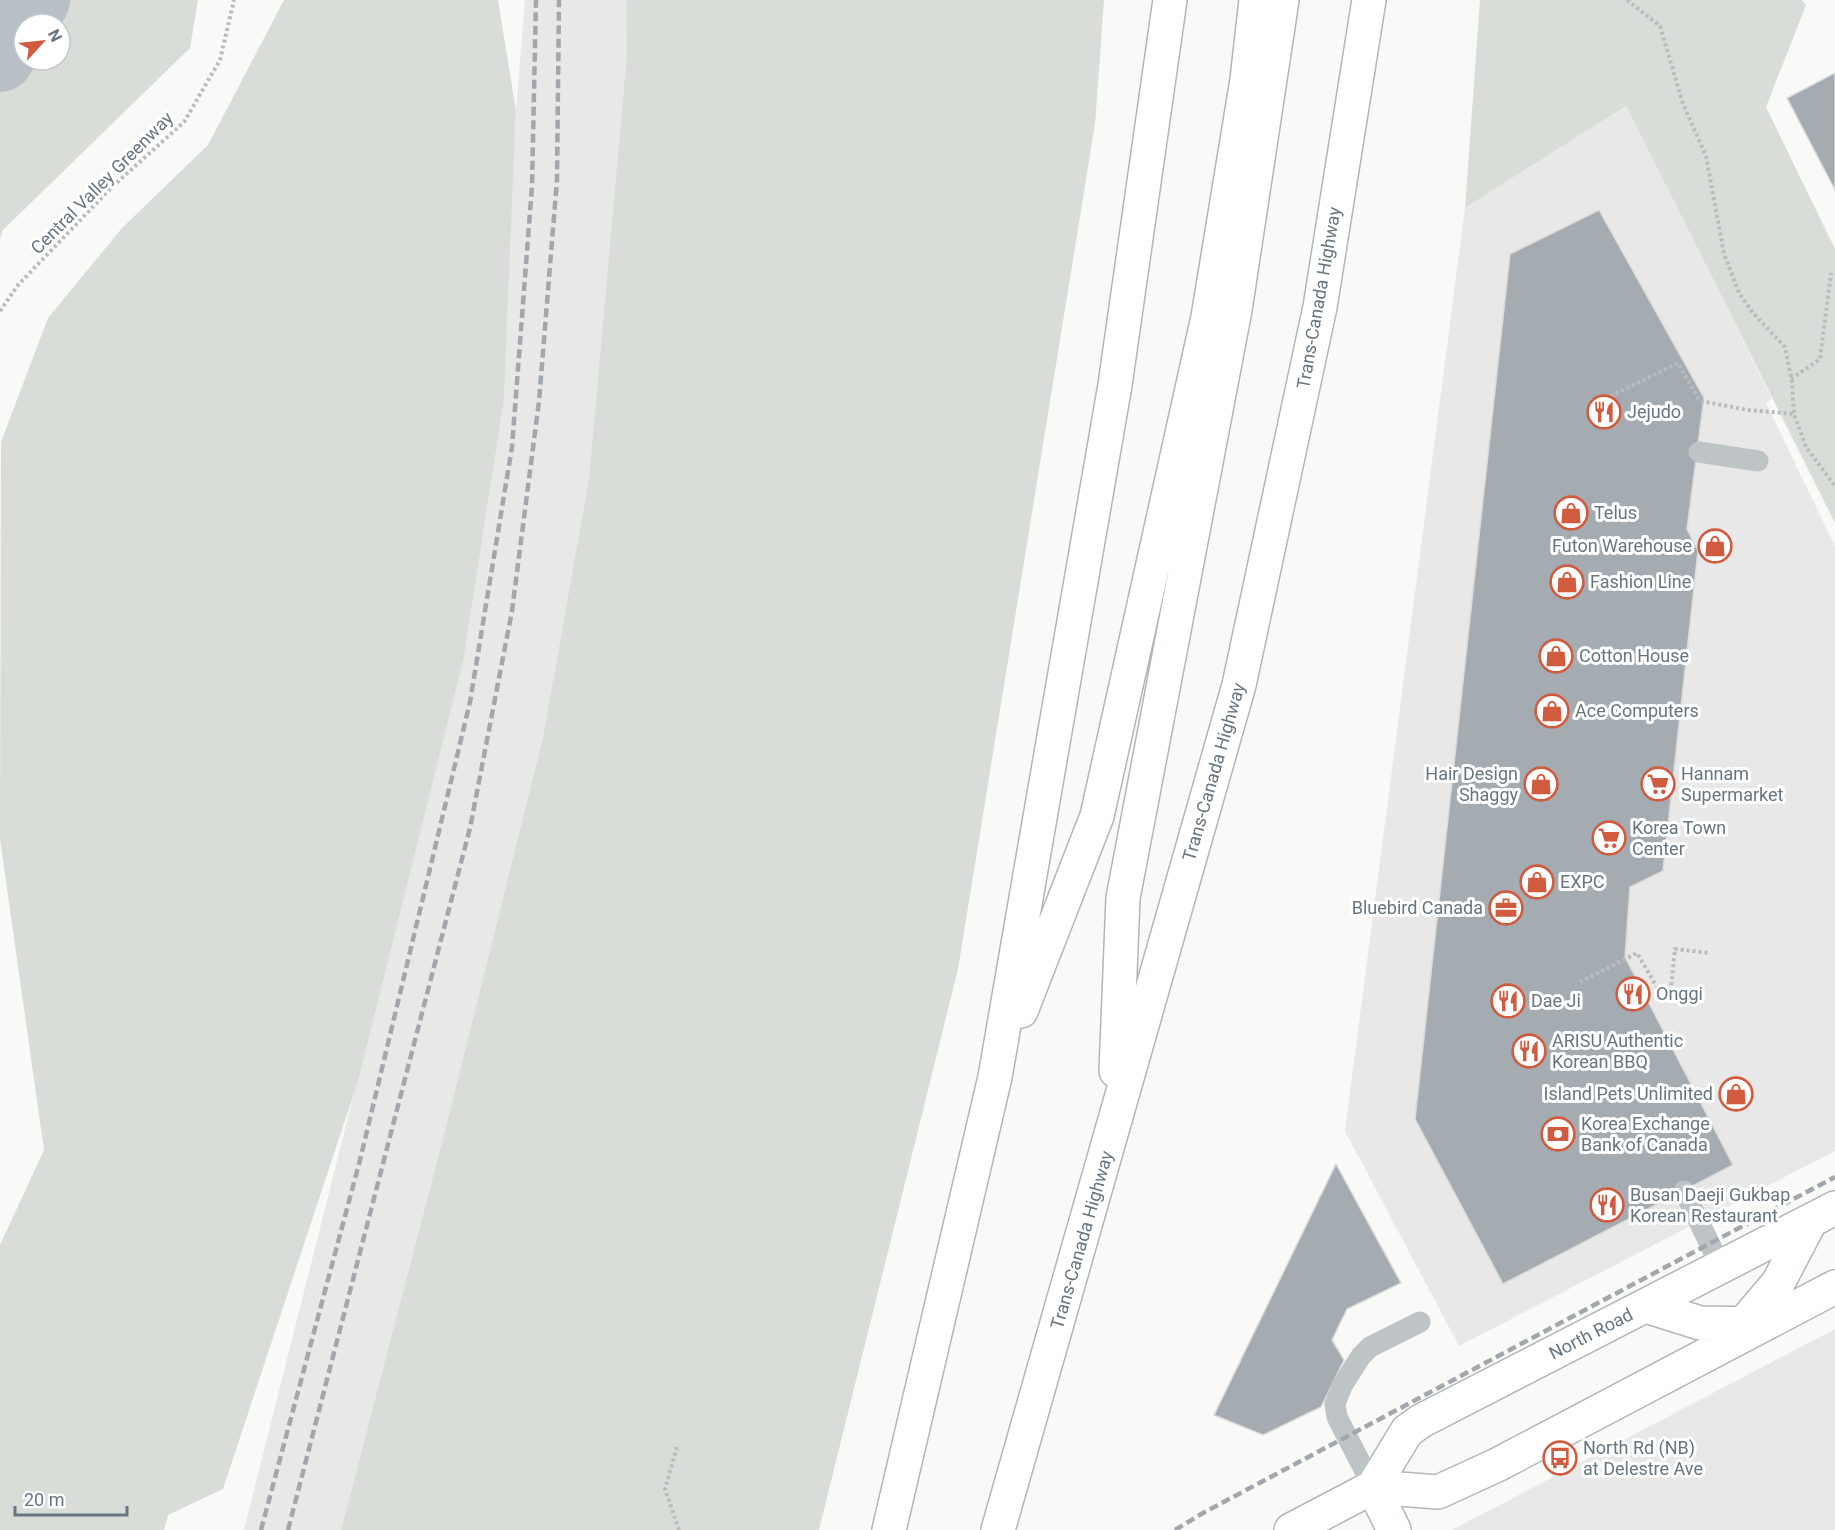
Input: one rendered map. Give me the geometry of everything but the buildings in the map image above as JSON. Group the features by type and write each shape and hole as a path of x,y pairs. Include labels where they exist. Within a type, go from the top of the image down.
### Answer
{"main road":[{"path":"889,1530 995,1077 1115,385 1170,0"},
{"path":"995,1077 1097,816 1208,317 1247,80 1256,0"},
{"path":"1114,1127 1123,898 1235,310 1282,0"},
{"name":"Trans-Canada Highway","path":"999,1529 1239,685 1320,307 1369,0"},
{"path":"1749,1329 1823,1215"},
{"name":"North Road","path":"1373,1487 1407,1431 1414,1426 1464,1398 1823,1215"},
{"path":"1291,1530 1373,1487 1438,1492 1497,1465 1749,1329 1835,1287"},
{"path":"1646,1306 1700,1323 1749,1329"},
{"path":"1373,1487 1395,1530"}],"lane":[{"path":"1699,452 1758,461"},
{"path":"1684,1191 1721,1267"},
{"path":"1373,1487 1337,1416 1335,1404 1342,1386 1361,1356 1370,1347 1420,1322"}],"path":[{"name":"Central Valley Greenway","path":"0,311 18,285 111,188 184,122 220,60 234,0"},
{"path":"1627,0 1660,26 1683,104 1706,156 1724,254 1738,293 1753,313 1785,347 1794,414 1806,447 1835,486"},
{"path":"1791,379 1820,359 1831,273"},
{"path":"1594,405 1678,363 1700,401 1704,403 1794,414"},
{"path":"1580,982 1637,952 1661,994 1671,988 1675,949 1710,953"},
{"path":"677,1447 665,1489 679,1530"}],"shaded area":[{"path":"0,0 198,0 190,48 3,230 0,239"},
{"path":"284,0 498,0 516,111 504,400 464,657 358,1081 223,1489 168,1515 164,1530 0,1530 0,1245 44,1150 0,839 1,442 48,318 122,228 208,145"},
{"path":"525,0 626,0 627,52 589,478 543,737 450,1111 341,1530 244,1530 464,657 504,400 516,111"},
{"path":"626,0 1104,0 1095,124 958,969 819,1530 341,1530 450,1111 543,737 589,478 627,52"},
{"path":"1480,0 1802,0 1806,5 1766,107 1835,249 1835,523 1626,106 1465,208"},
{"name":"Korea Town Center","path":"1626,106 1772,399 1766,403 1835,546 1835,1151 1459,1346 1345,1131 1465,208"},
{"path":"1835,1329 1835,1530 1452,1530"}],"waterway":[{"path":"0,58 36,0"}],"railway":[{"path":"261,1530 360,1160 470,702 512,447 532,186 536,0"},
{"path":"288,1530 470,828 512,611 539,401 557,180 559,0"},
{"path":"1175,1530 1835,1177"}],"place":[{"name":"Jejudo","path":"1604,412"},
{"name":"Telus","path":"1571,513"},
{"name":"Futon Warehouse","path":"1715,546"},
{"name":"Fashion Line","path":"1567,582"},
{"name":"Cotton House","path":"1556,656"},
{"name":"Ace Computers","path":"1552,711"},
{"name":"Hair Design Shaggy","path":"1541,784"},
{"name":"Hannam Supermarket","path":"1658,784"},
{"name":"Korea Town Center","path":"1609,838"},
{"name":"EXPC","path":"1537,882"},
{"name":"Bluebird Canada","path":"1506,908"},
{"name":"Onggi","path":"1633,994"},
{"name":"Dae Ji","path":"1508,1001"},
{"name":"ARISU Authentic Korean BBQ","path":"1529,1051"},
{"name":"Island Pets Unlimited","path":"1736,1094"},
{"name":"Korea Exchange Bank of Canada","path":"1558,1134"},
{"name":"Busan Daeji Gukbap Korean Restaurant","path":"1607,1205"},
{"name":"North Rd (NB) at Delestre Ave","path":"1560,1458"}]}
